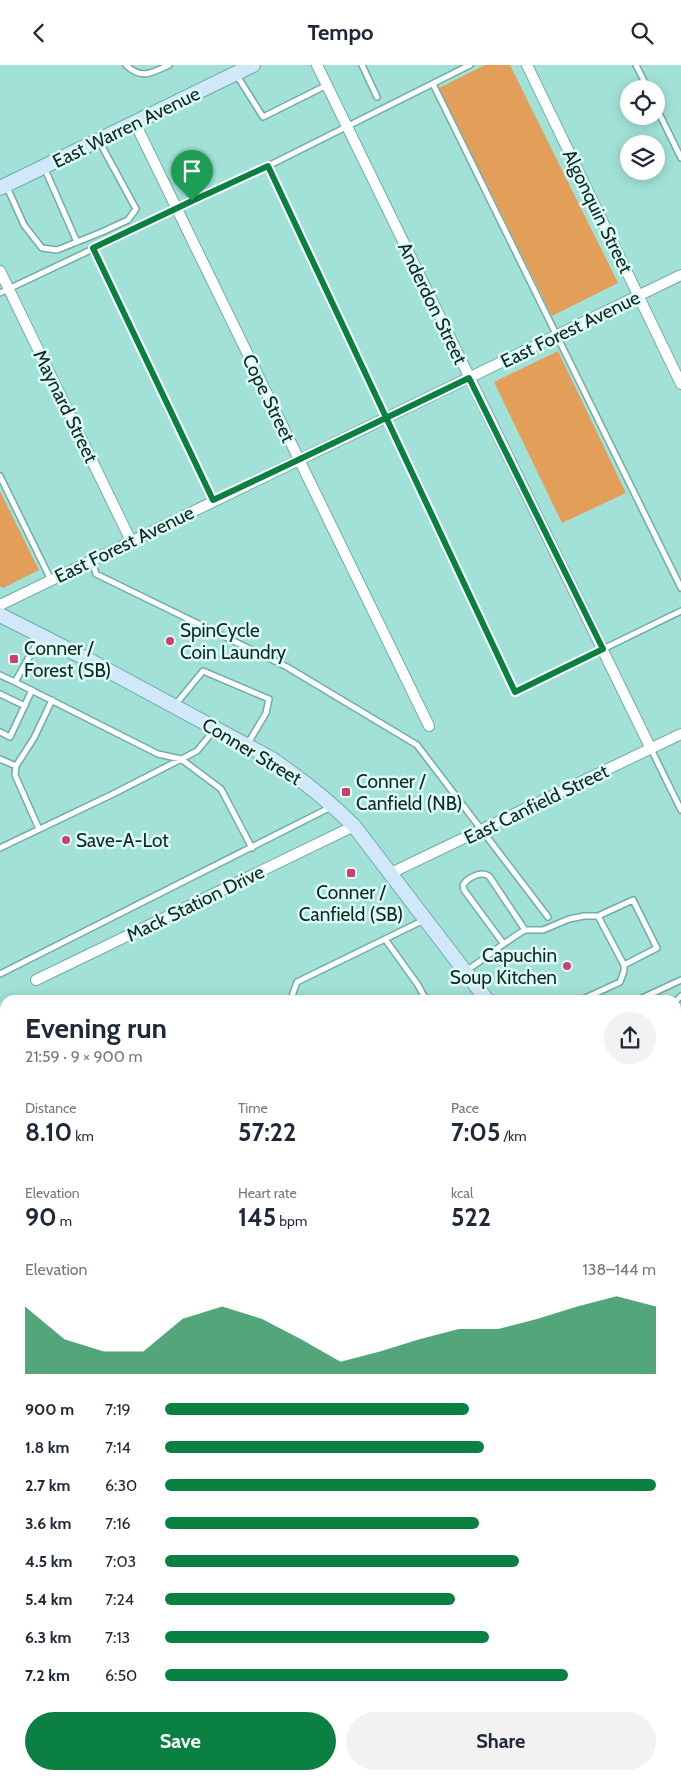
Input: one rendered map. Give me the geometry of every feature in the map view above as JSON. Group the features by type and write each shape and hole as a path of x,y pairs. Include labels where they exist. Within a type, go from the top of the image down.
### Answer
{"main road":[{"name":"East Warren Avenue","path":"3,187 253,65"},
{"name":"Conner Street","path":"0,615 272,759 334,806 354,826 483,995"}],"street":[{"name":"Anderdon Street","path":"317,65 651,749"},
{"name":"Algonquin Street","path":"527,65 681,384"},
{"name":"Cope Street","path":"135,123 429,726"},
{"name":"Maynard Street","path":"0,271 4,291 131,541"},
{"name":"East Forest Avenue","path":"0,605 213,500 681,275"},
{"name":"East Canfield Street","path":"391,873 681,734"},
{"name":"Mack Station Drive","path":"36,980 354,826"}],"lane":[{"path":"126,65 137,73 144,74 152,73 169,65"},
{"path":"362,65 377,97"},
{"path":"4,291 268,166 470,65"},
{"path":"636,65 644,80"},
{"path":"236,73 263,117 327,85"},
{"path":"433,84 681,588"},
{"path":"665,125 681,158"},
{"path":"3,187 24,225 42,248 57,250 128,220 136,209 98,141"},
{"path":"268,166 515,692 681,611"},
{"path":"44,167 77,242"},
{"path":"93,248 213,500"},
{"path":"0,476 51,580"},
{"path":"92,560 96,574 287,667 417,745 548,917"},
{"path":"15,682 41,636"},
{"path":"174,706 204,671 268,699 266,713 247,745"},
{"path":"0,675 158,754 181,759 221,789 252,848"},
{"path":"0,732 10,737 32,690"},
{"path":"0,694 25,706"},
{"path":"39,829 15,775 16,766 34,738 52,700"},
{"path":"0,848 197,751 216,729"},
{"name":"Anderdon Street","path":"651,749 681,810"},
{"path":"0,759 16,766"},
{"path":"0,974 334,806"},
{"path":"503,943 464,890 463,885 465,881 480,873 485,873 489,876 526,930"},
{"path":"465,971 491,954 503,943 526,930 543,930 569,919 598,916 633,900 657,948 624,965"},
{"path":"592,995 620,982 624,971 624,965 598,916"},
{"path":"292,995 297,982 426,920"},
{"path":"385,939 423,995"},
{"path":"649,995 681,980"}],"shaded area":[{"path":"485,65 510,65 618,283 552,316 439,88"},
{"path":"558,351 626,493 562,523 494,382"},
{"path":"0,491 39,570 3,588 0,586"}],"place":[{"name":"SpinCycle Coin Laundry","path":"170,641"},
{"name":"Conner / Forest (SB)","path":"14,659"},
{"name":"Conner / Canfield (NB)","path":"346,792"},
{"name":"Save-A-Lot","path":"66,840"},
{"name":"Conner / Canfield (SB)","path":"351,873"},
{"name":"Capuchin Soup Kitchen","path":"567,966"}],"route":[{"path":"192,201 93,248 213,500 299,460 387,418 469,378 603,649 515,692 387,418 268,166 192,201"}]}
